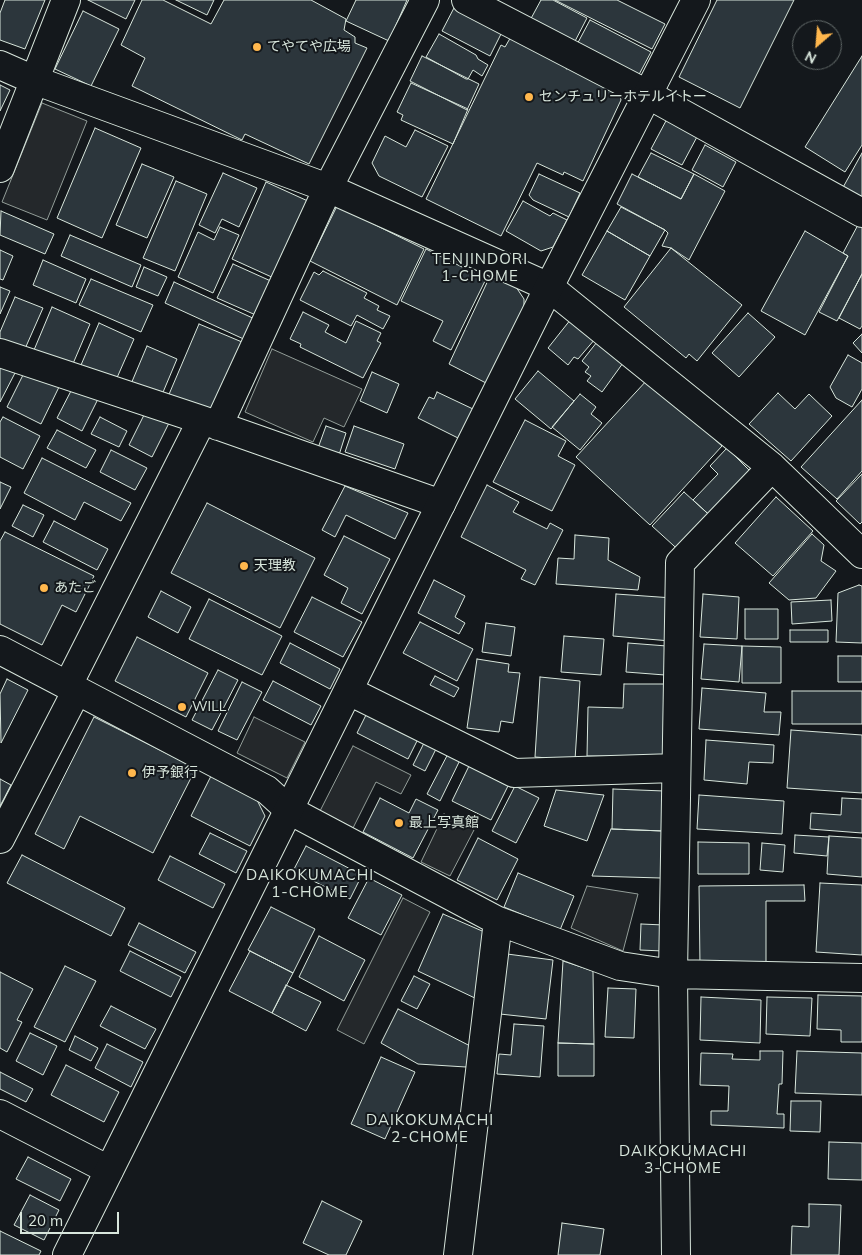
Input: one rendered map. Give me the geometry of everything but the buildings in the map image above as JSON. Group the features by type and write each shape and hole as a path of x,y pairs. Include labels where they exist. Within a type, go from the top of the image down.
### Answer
{"street":[{"path":"0,168 66,0"},
{"path":"0,839 72,687 210,423 425,0"},
{"path":"466,0 647,94 862,213"},
{"path":"67,1255 350,691 549,287 696,0"},
{"path":"0,66 328,188 549,287 772,467 859,543"},
{"path":"0,353 210,423 441,504"},
{"path":"676,1255 673,974 680,563 772,467"},
{"path":"0,650 267,790 289,810 498,921 620,966 673,974 862,978"},
{"path":"350,691 514,773 676,768"},
{"path":"458,1255 498,921"},
{"path":"0,1114 109,1170"}],"shaded area":[{"path":"42,103 87,121 47,220 2,202"},
{"path":"272,349 362,389 344,427 324,418 313,442 245,412"},
{"path":"254,717 305,742 287,778 237,753"},
{"path":"353,746 411,775 401,794 376,782 353,828 320,811"},
{"path":"444,814 474,830 450,876 421,862"},
{"path":"587,886 638,894 623,951 571,928"},
{"path":"403,898 430,912 364,1044 337,1030"}],"place":[{"name":"てやてや広場","path":"257,47"},
{"name":"センチュリーホテルイトー","path":"529,97"},
{"name":"天理教","path":"244,566"},
{"name":"あたご","path":"44,588"},
{"name":"WILL","path":"182,707"},
{"name":"伊予銀行","path":"132,773"},
{"name":"最上写真館","path":"399,823"}],"district":[{"name":"TENJINDORI 1-CHOME","path":"480,268"},
{"name":"DAIKOKUMACHI 1-CHOME","path":"310,884"},
{"name":"DAIKOKUMACHI 2-CHOME","path":"430,1128"},
{"name":"DAIKOKUMACHI 3-CHOME","path":"683,1160"}]}
